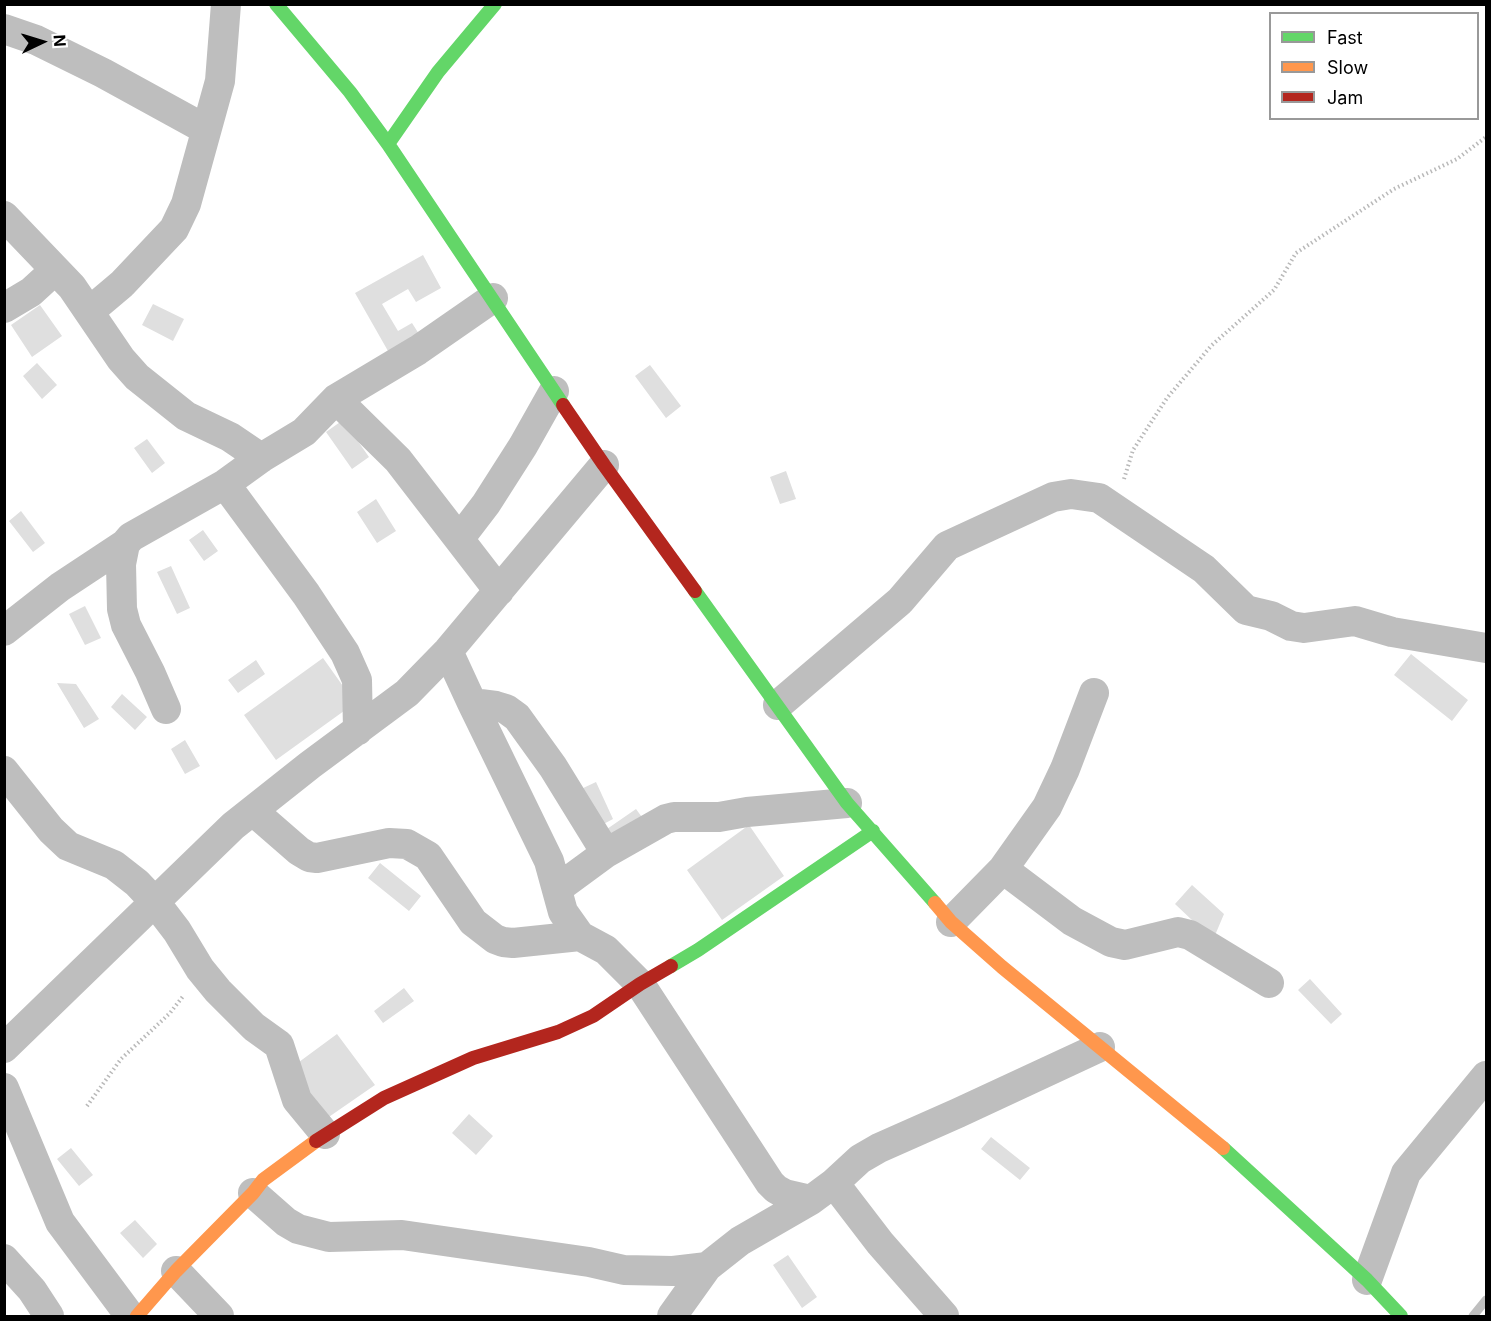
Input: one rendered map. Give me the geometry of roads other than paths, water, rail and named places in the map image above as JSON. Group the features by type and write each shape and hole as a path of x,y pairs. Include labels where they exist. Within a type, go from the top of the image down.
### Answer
{"street":[{"path":"90,311 122,284 174,229 186,204 220,81 226,4"},
{"path":"276,4 350,92 388,144 604,465 847,802 951,922 1002,967 1243,1164 1367,1280 1401,1317"},
{"path":"388,144 438,72 495,4"},
{"path":"4,29 36,40 103,73 205,129"},
{"path":"4,216 72,287 121,359 153,391 186,416 230,437 261,458"},
{"path":"4,308 32,292 55,270"},
{"path":"4,631 60,587 126,544 131,537 225,484 261,458 304,432 336,399 418,350 493,298"},
{"path":"460,538 486,504 554,391"},
{"path":"336,399 398,460 499,591"},
{"path":"4,1048 233,826 406,693 448,651 604,465"},
{"path":"225,484 306,594 345,653 357,680 358,730"},
{"path":"778,705 900,601 947,546 1053,497 1071,494 1099,498 1107,503 1204,569 1246,610 1271,616 1291,626 1304,628 1355,621 1392,632 1486,648"},
{"path":"126,544 121,564 122,609 131,636 166,710"},
{"path":"448,651 549,861 563,912 580,936 606,950 640,984 770,1183 785,1194 822,1192 880,1243 944,1317"},
{"path":"951,922 1003,868 1047,807 1065,769 1094,693"},
{"path":"472,703 506,709 517,717 553,767 606,853"},
{"path":"4,771 51,830 68,846 114,865 137,883 154,901 177,931 200,969 254,1027 279,1045 297,1100 325,1134"},
{"path":"557,889 606,853 666,819 719,817 847,802"},
{"path":"253,811 309,857 317,858 389,843 407,844 428,856 473,922 495,939 513,944 580,936"},
{"path":"137,1317 176,1270 253,1193 263,1180 325,1134 384,1098 473,1058 558,1032 593,1016 640,984 698,950 873,831"},
{"path":"1003,868 1072,921 1111,942 1125,945 1171,932 1184,933 1269,983"},
{"path":"672,1317 707,1267 740,1241 822,1192 860,1159 879,1148 1100,1047"},
{"path":"1367,1280 1406,1173 1486,1076"},
{"path":"4,1088 60,1222 130,1317"},
{"path":"253,1193 286,1222 298,1229 329,1237 402,1235 590,1262 624,1270 673,1271 707,1267"},
{"path":"4,1259 33,1290 49,1317"},
{"path":"176,1270 219,1317"}],"waterway":[{"path":"1473,1316 1486,1300"}]}
